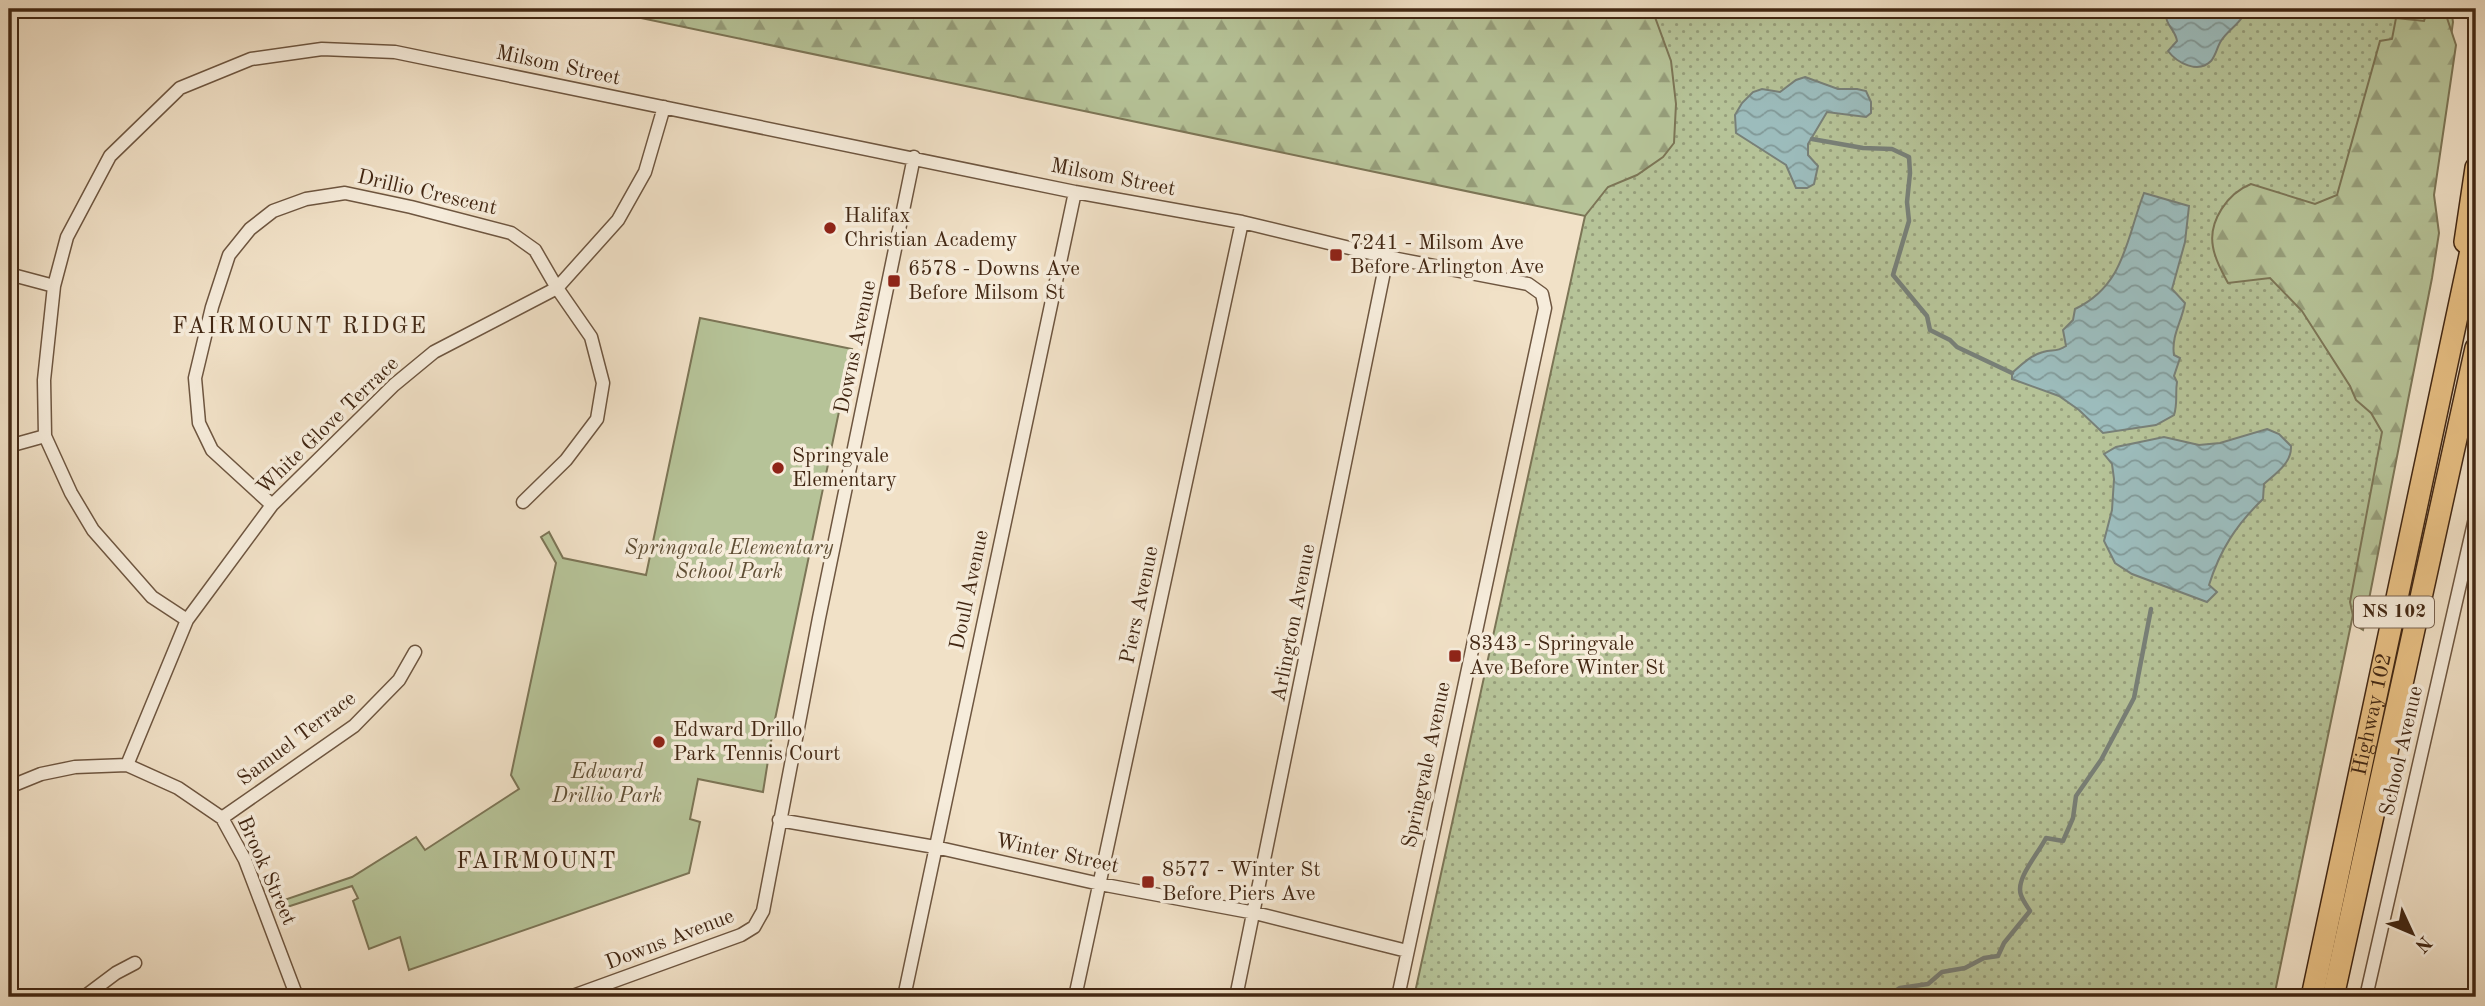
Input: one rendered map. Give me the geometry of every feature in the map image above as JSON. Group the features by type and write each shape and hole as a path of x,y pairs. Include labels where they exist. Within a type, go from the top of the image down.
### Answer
{"highway":[{"path":"2447,357 2476,168"},
{"name":"Highway 102","path":"2312,997 2476,227"},
{"name":"Highway 102","path":"2333,997 2476,348"}],"street":[{"name":"Milsom Street","path":"187,620 152,597 93,530 71,493 45,436 44,380 54,286 67,237 110,156 180,88 251,59 322,49 396,52 1075,192 1242,222 1387,257 1528,284 1542,294"},
{"name":"White Glove Terrace","path":"127,765 187,620 272,505 394,385 434,352 557,288 618,220 645,172 664,107"},
{"name":"Downs Avenue","path":"570,997 741,935 754,927 763,911 779,820 914,157"},
{"name":"Doull Avenue","path":"904,997 1075,192"},
{"name":"Drillio Crescent","path":"272,505 212,450 199,423 195,378 212,307 229,255 250,229 273,211 306,199 345,193 511,233 535,250 591,337 603,383 597,419 566,460 523,502"},
{"name":"Piers Avenue","path":"1075,997 1242,222"},
{"name":"Arlington Avenue","path":"1237,997 1387,257"},
{"path":"9,274 54,286"},
{"name":"Springvale Avenue","path":"1398,997 1545,308 1542,294"},
{"path":"9,446 45,436"},
{"name":"School Avenue","path":"2366,997 2476,514"},
{"name":"Samuel Terrace","path":"222,818 354,726 399,680 415,652"},
{"name":"Brook Street","path":"9,787 41,774 75,767 127,765 178,788 222,818 245,860 297,997"},
{"name":"Winter Street","path":"779,820 935,847 1100,884 1255,913 1407,951"},
{"path":"84,997 116,973 135,963"}],"green space":[{"path":"598,9 1652,9 1671,61 1676,104 1674,143 1663,157 1637,175 1608,187 1585,216"},
{"path":"1619,9 2451,9 2453,22 2406,358 2274,997 1414,997 1585,216"},
{"path":"2428,9 2444,9 2456,45 2434,195 2439,233 2363,630 2355,625 2350,602 2382,432 2371,413 2356,400 2350,386 2302,311 2270,278 2228,283 2215,257 2212,237 2222,209 2235,194 2251,184 2315,204 2337,195 2380,41 2392,39 2396,18 2424,21"},
{"path":"700,318 852,349 773,729 763,792 698,779 690,819 700,822 689,873 409,970 400,937 369,949 353,901 358,898 352,886 287,907 284,900 352,877 416,837 425,850 519,789 511,775 556,563 541,537 549,532 563,558 646,575"}],"water":[{"path":"2166,9 2261,9 2249,16 2243,16 2223,37 2211,61 2206,65 2194,67 2182,63 2168,51 2177,41 2168,23"},
{"path":"1805,77 1838,89 1866,91 1871,102 1871,113 1866,117 1827,112 1808,144 1808,155 1818,166 1814,184 1807,188 1796,188 1786,165 1736,133 1735,115 1753,92 1762,89 1780,92"},
{"path":"2144,193 2189,206 2185,242 2172,289 2185,303 2173,348 2174,355 2180,358 2174,376 2177,382 2175,411 2174,415 2156,425 2103,433 2079,410 2059,396 2012,379 2012,373 2034,355 2066,346 2063,330 2073,320 2075,309 2092,299 2104,287 2122,259"},
{"path":"2267,429 2279,434 2291,446 2289,458 2264,484 2263,499 2237,528 2224,549 2209,585 2217,592 2207,602 2132,574 2115,563 2104,541 2112,510 2114,479 2112,464 2104,454 2116,447 2164,437 2199,445 2220,443"}],"waterway":[{"path":"1812,139 1863,148 1892,149 1909,157 1909,221 1893,275 1927,316 1930,330 1950,340 1957,347 2012,373"},
{"path":"1886,997 1900,988 1928,984 1942,972 1965,968 1984,958 1998,956 2004,943 2030,911 2020,889 2024,874 2046,838 2063,841 2073,818 2076,796 2101,760 2134,698 2151,609"}],"place":[{"name":"Halifax Christian Academy","path":"830,228"},
{"name":"7241 - Milsom Ave Before Arlington Ave","path":"1336,255"},
{"name":"6578 - Downs Ave Before Milsom St","path":"894,281"},
{"name":"Springvale Elementary","path":"778,468"},
{"name":"8343 - Springvale Ave Before Winter St","path":"1455,656"},
{"name":"Edward Drillo Park Tennis Court","path":"659,742"},
{"name":"8577 - Winter St Before Piers Ave","path":"1148,882"}],"district":[{"name":"FAIRMOUNT RIDGE","path":"300,326"},
{"name":"FAIRMOUNT","path":"537,861"}],"park label":[{"name":"Springvale Elementary School Park","path":"729,560"},
{"name":"Edward Drillio Park","path":"607,784"}]}
